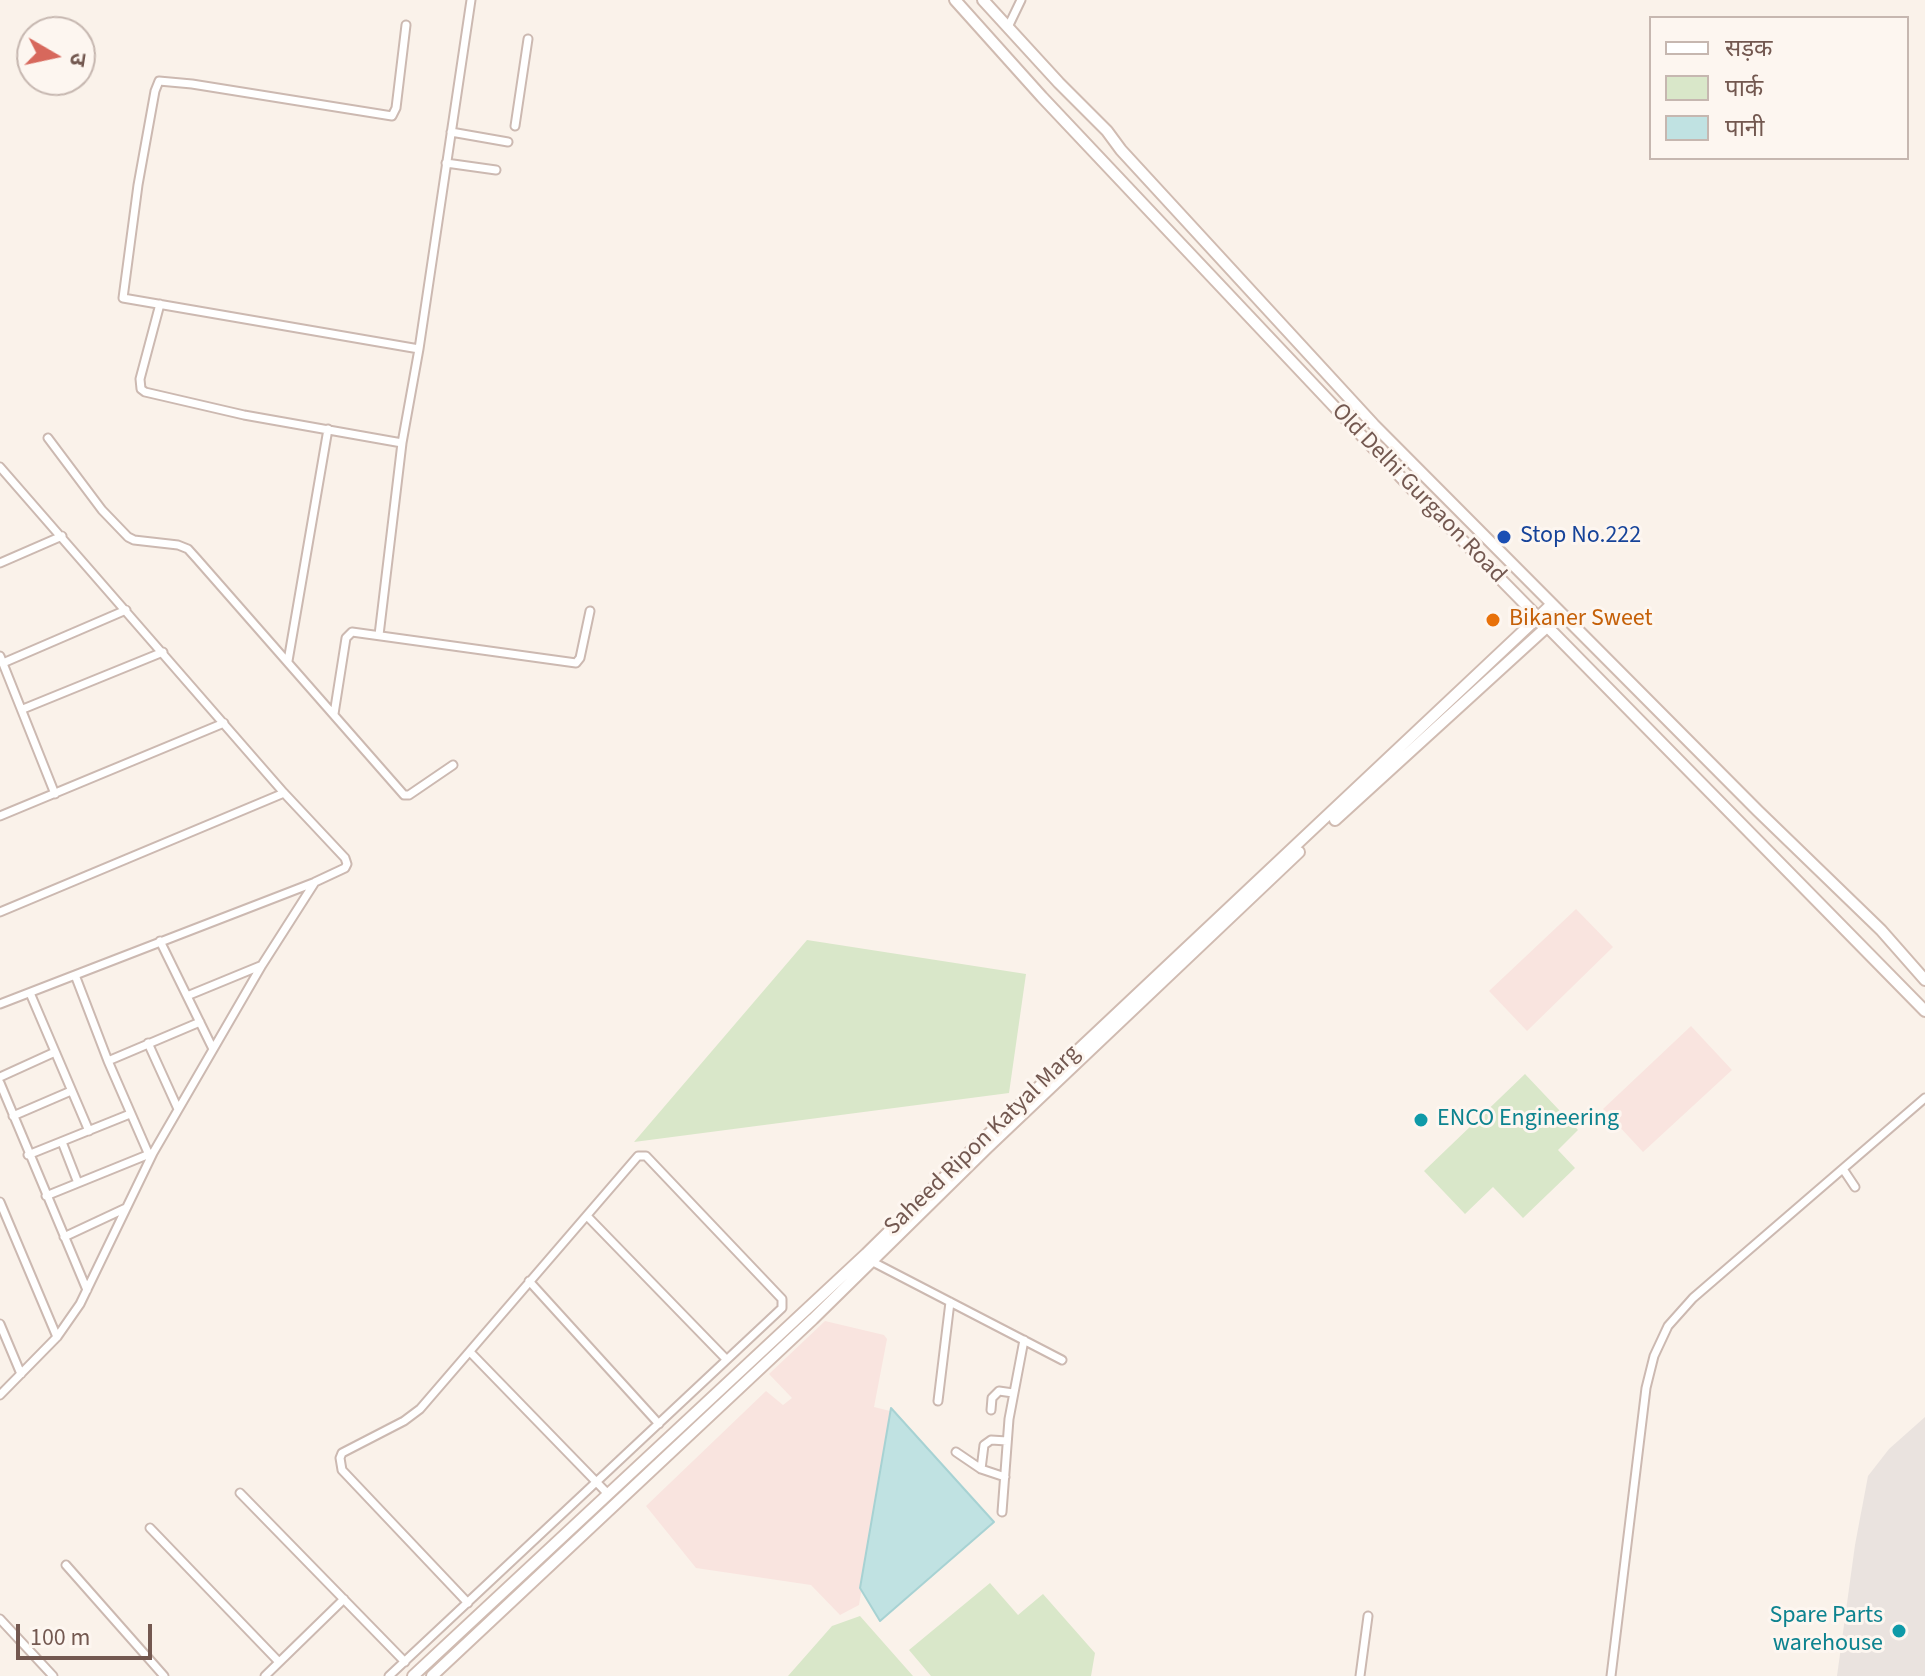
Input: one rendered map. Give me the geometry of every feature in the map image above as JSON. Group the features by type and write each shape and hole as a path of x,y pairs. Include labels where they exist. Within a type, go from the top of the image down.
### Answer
{"street":[{"path":"379,635 402,443 471,0"},
{"name":"Old Delhi Gurgaon Road","path":"955,0 1227,295 1925,1011"},
{"name":"Old Delhi Gurgaon Road","path":"983,0 1107,131 1121,150 1374,425 1836,889 1881,930 1925,980"},
{"path":"1008,27 1021,0"},
{"path":"406,25 396,108 392,116 181,82 163,81 157,84 138,185 123,298 419,349"},
{"path":"515,126 528,39"},
{"path":"451,132 508,142"},
{"path":"446,163 496,170"},
{"path":"160,304 140,379 141,389 145,392 244,415 402,443"},
{"path":"288,661 328,429"},
{"path":"48,438 102,510 128,537 188,549 404,795 409,795 453,765"},
{"path":"0,467 284,793 347,860 345,868 315,882 0,1004"},
{"path":"0,563 62,536"},
{"name":"Saheed Ripon Katyal Marg","path":"432,1676 1551,605"},
{"path":"55,794 2,660 126,610"},
{"path":"334,714 346,638 352,632 576,663 580,658 590,611"},
{"name":"Saheed Ripon Katyal Marg","path":"413,1676 608,1494 871,1261 1042,1090 1561,614"},
{"path":"23,709 163,652"},
{"path":"0,816 224,723"},
{"path":"0,899 2,911 284,793"},
{"path":"0,1395 57,1337 87,1290 151,1154 262,965 315,882"},
{"path":"160,941 213,1049"},
{"path":"187,996 262,965"},
{"path":"75,975 130,1114 151,1154"},
{"path":"30,993 89,1131"},
{"path":"108,1061 200,1022"},
{"path":"148,1043 178,1109"},
{"path":"55,1052 0,1080 28,1155 87,1290"},
{"path":"13,1116 71,1091"},
{"path":"1611,1676 1646,1388 1654,1356 1668,1326 1693,1298 1925,1098"},
{"path":"28,1155 130,1114"},
{"path":"62,1142 78,1183"},
{"path":"46,1196 151,1154"},
{"path":"389,1676 405,1662 468,1603 596,1482 659,1424 726,1359 780,1312 784,1303 650,1158 638,1156 413,1416 342,1453 342,1470 468,1603"},
{"path":"1843,1169 1855,1187"},
{"path":"0,1202 3,1217 57,1337"},
{"path":"64,1237 126,1208"},
{"path":"587,1216 726,1359"},
{"path":"871,1261 1062,1360"},
{"path":"529,1281 659,1424"},
{"path":"938,1401 950,1302"},
{"path":"0,1324 21,1374"},
{"path":"1002,1512 1013,1393 1024,1340"},
{"path":"470,1352 608,1494"},
{"path":"991,1410 992,1398 999,1391 1013,1393"},
{"path":"981,1469 984,1445 991,1440 1007,1441"},
{"path":"956,1452 981,1469 1005,1477"},
{"path":"240,1493 405,1662"},
{"path":"150,1528 279,1662"},
{"path":"66,1565 160,1675"},
{"path":"265,1676 344,1599"},
{"path":"1360,1676 1368,1616"},
{"path":"0,1619 50,1675"}],"shaded area":[{"path":"1576,909 1613,947 1527,1031 1489,991"},
{"path":"1691,1026 1732,1070 1643,1152 1603,1109"},
{"path":"825,1321 884,1335 887,1339 874,1407 890,1411 859,1605 840,1615 811,1585 696,1568 646,1506 766,1391 783,1405 792,1398 769,1374"},
{"path":"1925,1417 1925,1676 1837,1676 1868,1476 1889,1449"}],"green space":[{"path":"807,940 1026,974 1009,1093 634,1142"},
{"path":"1525,1074 1578,1130 1558,1150 1575,1168 1523,1218 1493,1187 1465,1214 1424,1171"},
{"path":"990,1583 1018,1615 1043,1594 1095,1653 1091,1676 931,1676 909,1650"},
{"path":"860,1616 913,1676 788,1676 832,1626"}],"water":[{"path":"891,1408 994,1522 880,1621 860,1588"}],"place":[{"name":"Stop No.222","path":"1504,537"},
{"name":"Bikaner Sweet","path":"1493,620"},
{"name":"ENCO Engineering","path":"1421,1120"},
{"name":"Spare Parts warehouse","path":"1899,1631"}]}
